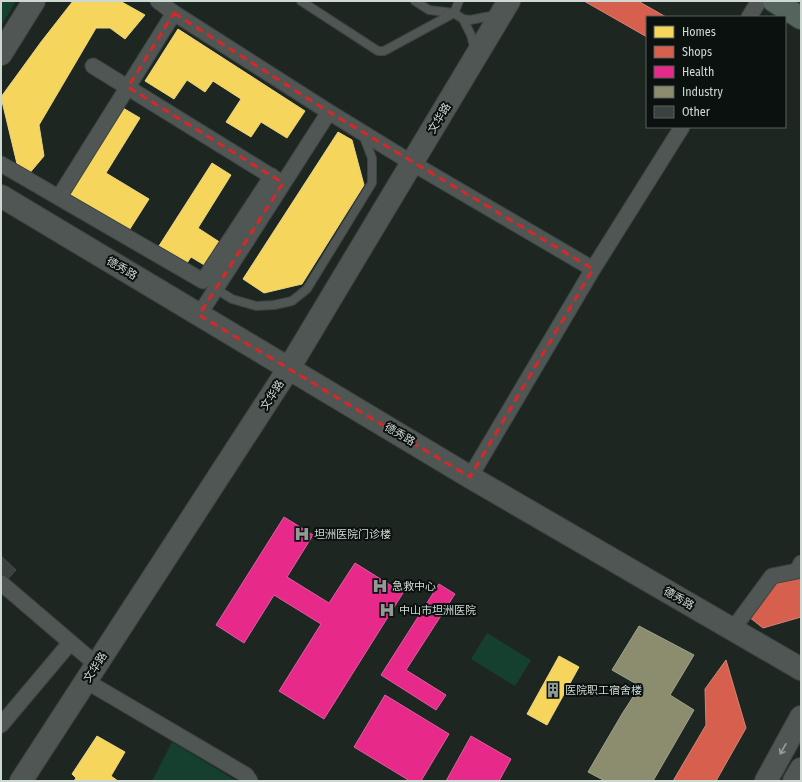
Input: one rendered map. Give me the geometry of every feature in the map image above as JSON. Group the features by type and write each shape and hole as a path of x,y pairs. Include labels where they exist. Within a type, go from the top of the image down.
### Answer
{"main road":[{"path":"774,1 801,18"}],"street":[{"path":"1,54 34,1"},
{"path":"158,1 174,13 361,132 593,269"},
{"path":"750,16 758,1"},
{"name":"文华路","path":"21,781 289,368 506,7"},
{"path":"59,197 174,13"},
{"path":"93,66 278,180"},
{"path":"199,315 209,285 278,180 329,112"},
{"path":"470,477 593,269 681,128"},
{"path":"1,164 209,285"},
{"name":"德秀路","path":"1,196 470,477 801,669"},
{"path":"734,629 772,576 797,570 801,563"},
{"path":"1,583 70,643 91,673 246,775 250,781"},
{"path":"1,725 70,643"},
{"path":"766,781 801,717"},
{"path":"794,781 801,769"}],"lane":[{"path":"301,1 378,51 384,51 391,48 454,13 459,1"},
{"path":"415,1 429,10 454,13 463,19 470,20 492,16 506,7"},
{"path":"463,19 471,35 477,54"},
{"path":"209,285 232,300 256,306 274,305 292,301 308,288 372,184 372,158 361,132"}],"highlighted area":[{"path":"174,13 329,112 593,269 470,477 199,315 283,183 128,87"}],"green space":[{"path":"1,1 16,1 1,26"},
{"path":"487,633 531,660 515,686 471,659"},
{"path":"172,742 230,777 237,781 152,781"}],"building: Homes":[{"path":"73,1 120,1 145,15 125,39 110,28 96,28 39,125 44,156 28,175 18,168 1,97"},
{"path":"178,29 305,111 287,138 261,122 251,137 226,122 241,99 213,81 205,92 187,80 174,99 145,81"},
{"path":"123,108 140,118 106,173 149,199 128,232 69,195"},
{"path":"338,132 352,140 364,185 302,284 264,293 243,279"},
{"path":"212,163 231,175 198,228 221,243 206,266 191,257 185,266 157,249"},
{"name":"医院职工宿舍楼","path":"559,656 579,667 547,725 527,714"},
{"path":"97,736 125,752 111,776 118,781 74,781 76,778 72,774"}],"building: Shops":[{"path":"584,1 638,1 664,16 646,16 646,36"},
{"path":"801,573 801,617 763,628 749,617 771,584"},
{"path":"726,660 746,728 716,781 673,781 706,725 705,689"}],"building: Health":[{"path":"284,517 313,535 287,577 329,603 355,563 403,593 324,719 279,691 321,624 274,595 244,643 216,625"},
{"path":"439,584 455,594 406,670 446,695 436,710 381,675"},
{"path":"385,695 449,734 421,781 410,781 354,747"},
{"path":"471,736 511,759 499,781 446,781"}],"building: Industry":[{"path":"639,626 694,655 670,695 694,710 653,781 605,781 588,772 640,686 612,670"}],"building: Other":[{"path":"1,556 16,570 6,581 1,576"}],"place":[{"name":"坦洲医院门诊楼","path":"302,534"},
{"name":"急救中心","path":"380,586"},
{"name":"中山市坦洲医院","path":"387,610"},
{"name":"医院职工宿舍楼","path":"553,690"}]}
